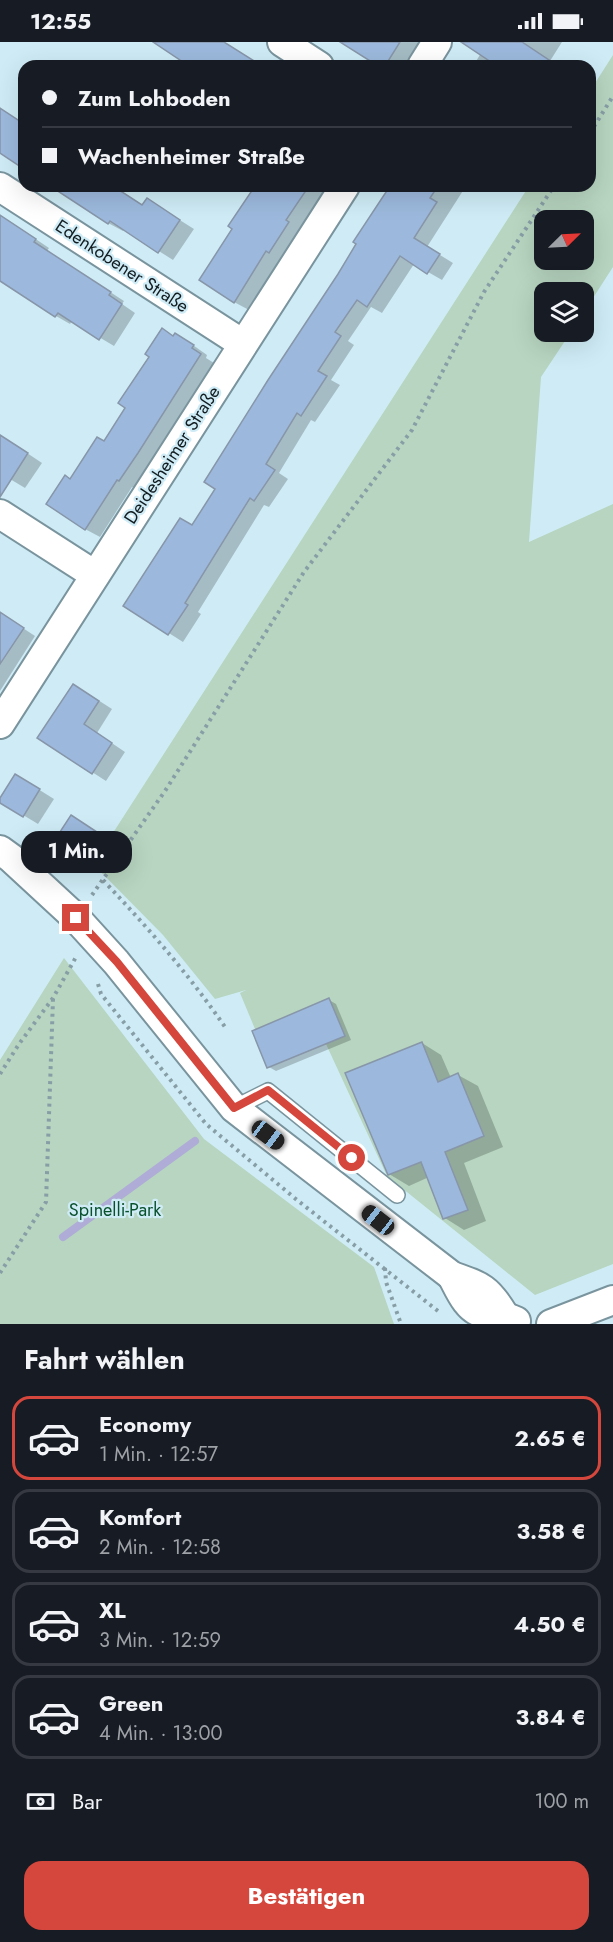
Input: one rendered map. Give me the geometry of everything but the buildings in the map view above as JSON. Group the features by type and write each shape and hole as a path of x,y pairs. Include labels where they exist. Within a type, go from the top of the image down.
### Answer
{"street":[{"path":"282,42 310,60"},
{"path":"426,60 437,42"},
{"name":"Edenkobener Straße","path":"0,188 243,344"},
{"name":"Deidesheimer Straße","path":"0,724 341,192"},
{"path":"0,514 95,575"},
{"path":"0,850 76,918 117,962 234,1108 452,1276 486,1290 513,1320"},
{"path":"551,1324 613,1300"}],"lane":[{"path":"234,1108 268,1090 397,1195"}],"path":[{"path":"596,123 613,96"},
{"path":"0,1074 53,998 79,952 76,918 165,791 304,572 412,430 484,292 550,192"},
{"path":"102,880 158,939 225,1026"},
{"path":"0,1273 46,1202 53,998"},
{"path":"385,1268 387,1282 401,1324"}],"green space":[{"path":"613,55 613,267 594,296 594,282 534,282 534,342 564,342 541,377 529,542 613,504 613,1264 535,1295 387,1176 326,1044 267,1068 252,1031 255,1029 240,993 246,990 215,999 163,935 93,864 525,192 596,192 596,82"},
{"name":"Spinelli-Park","path":"64,958 204,1139 374,1267 394,1324 0,1324 0,1060"}],"waterway":[{"path":"63,1237 195,1141"}],"route":[{"path":"76,918 117,962 234,1108 268,1090 352,1158"}]}
